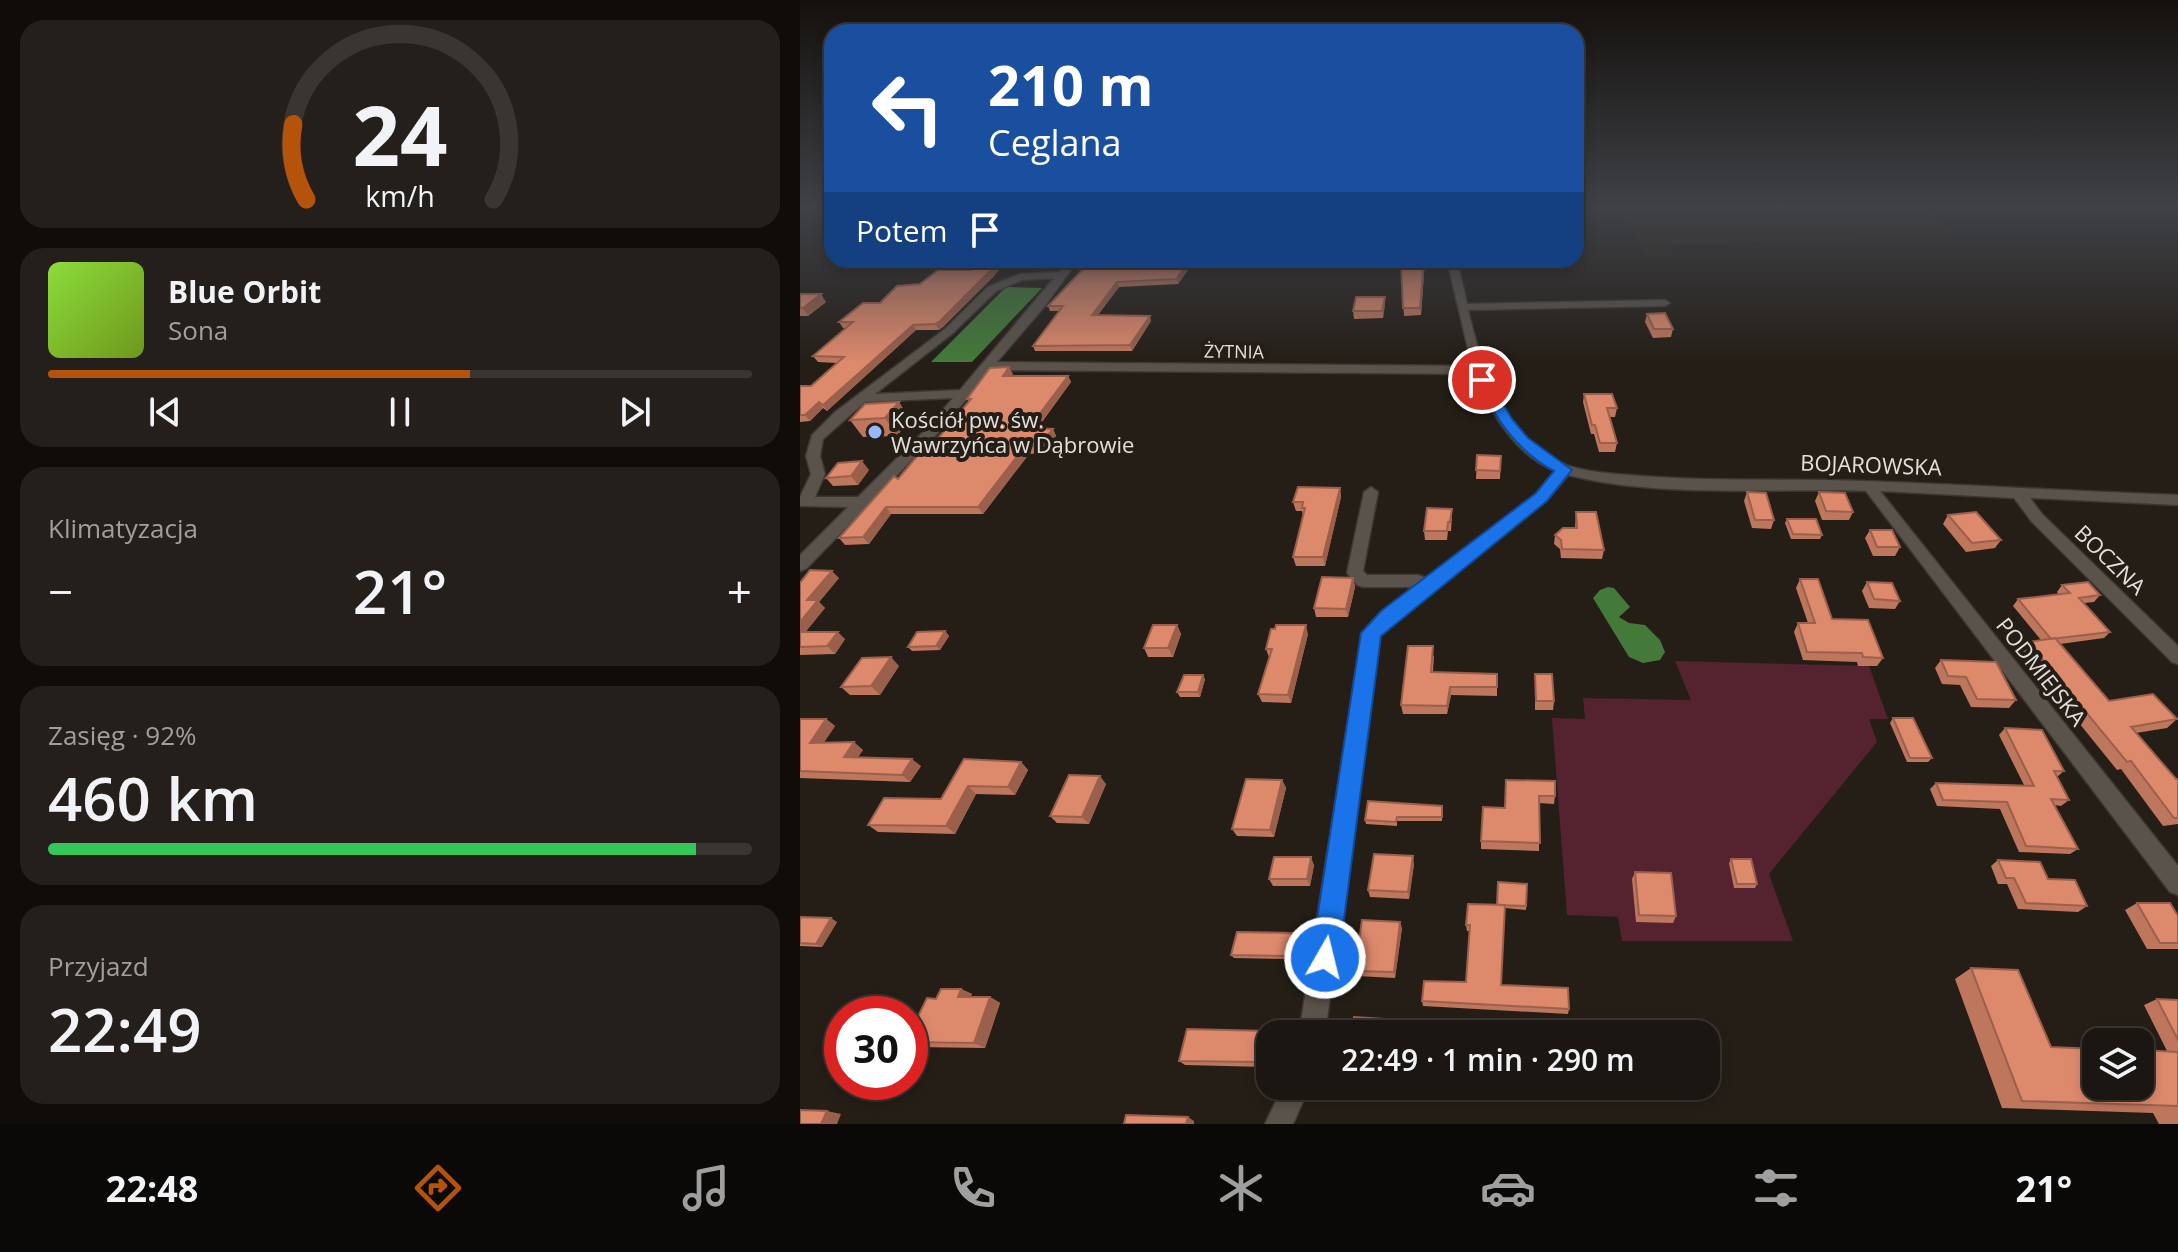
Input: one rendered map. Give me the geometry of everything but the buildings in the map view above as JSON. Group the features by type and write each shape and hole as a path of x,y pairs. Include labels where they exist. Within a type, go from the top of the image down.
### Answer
{"street":[{"path":"800,565 932,431 1067,268"},
{"path":"1314,1020 1369,641 1376,626 1542,497 1564,470 1539,456 1515,433 1486,390 1478,370 1454,268"},
{"path":"862,502 805,502 818,474 813,456 817,438 862,398 949,331 992,289 1020,277 1062,275"},
{"path":"1462,307 1665,303"},
{"name":"ŻYTNIA","path":"989,366 1478,370"},
{"path":"862,398 963,394"},
{"name":"BOJAROWSKA","path":"1564,470 1620,478 2017,491 2178,500"},
{"name":"PODMIEJSKA","path":"1870,486 1886,511 2178,884"},
{"name":"BOCZNA","path":"2017,491 2037,518 2177,655"},
{"path":"1371,492 1355,573 1357,577 1363,581 1418,581 1428,586"},
{"path":"1279,1124 1290,1100"}],"shaded area":[{"path":"1006,287 1042,288 972,362 931,362"},
{"path":"1608,587 1614,588 1630,607 1619,617 1629,623 1645,625 1660,640 1665,652 1660,660 1643,663 1629,657 1593,598"},
{"path":"1675,661 1869,666 1888,719 1869,719 1877,742 1769,874 1793,941 1622,941 1618,917 1567,915 1552,718 1585,719 1583,698 1691,700"}],"place":[{"name":"Kościół pw. św. Wawrzyńca w Dąbrowie","path":"875,432"}],"route":[{"path":"1325,958 1371,633 1542,497 1564,470 1539,456 1523,441 1505,421 1482,380"}]}
